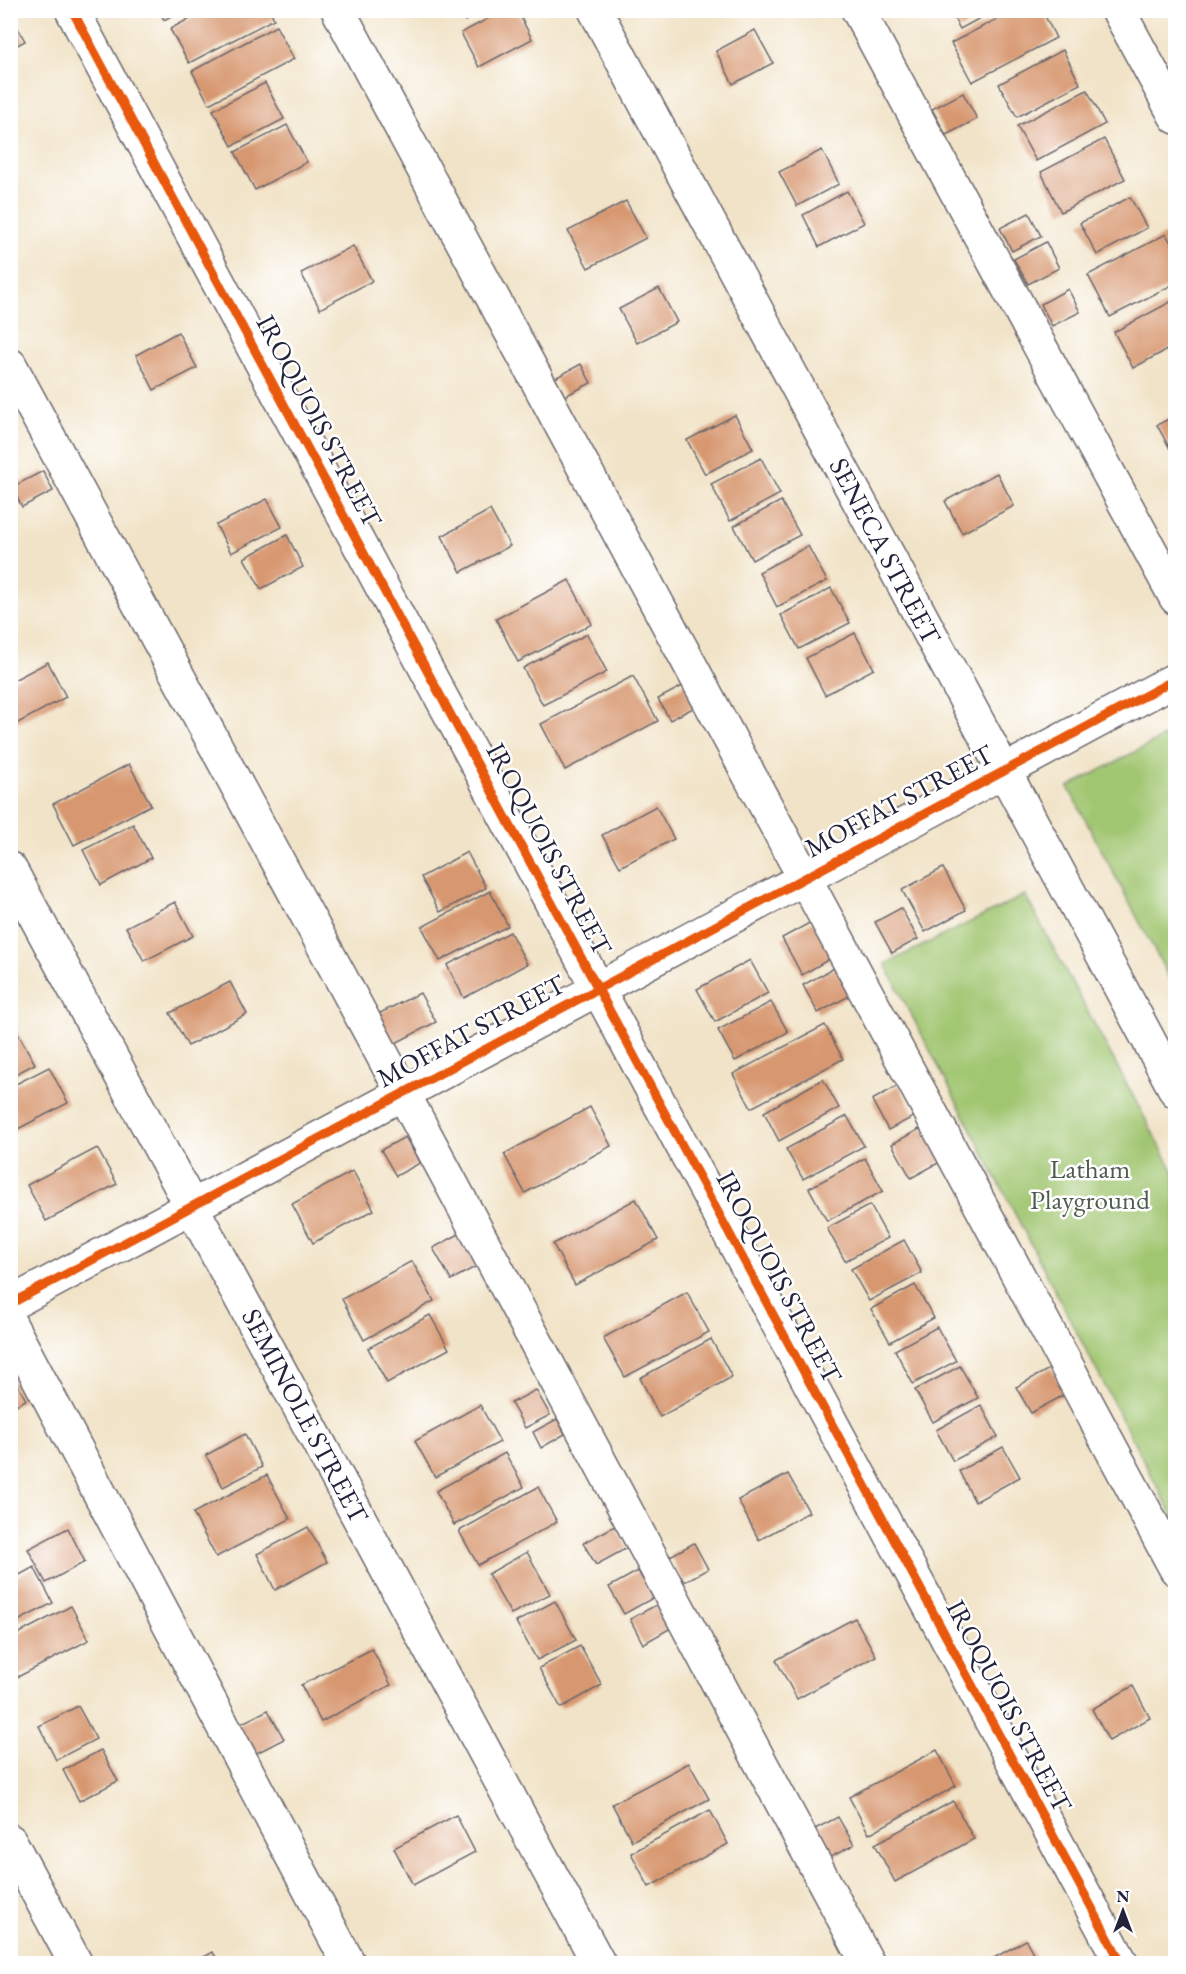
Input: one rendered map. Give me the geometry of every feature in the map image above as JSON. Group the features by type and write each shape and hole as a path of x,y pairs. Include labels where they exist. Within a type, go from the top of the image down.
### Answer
{"street":[{"name":"IROQUOIS STREET","path":"72,10 1122,1964"},
{"path":"338,10 1176,1569"},
{"name":"SENECA STREET","path":"595,10 1176,1091"},
{"path":"858,10 1176,598"},
{"path":"1118,10 1176,117"},
{"path":"10,365 403,1093 868,1964"},
{"name":"MOFFAT STREET","path":"10,1304 1176,679"},
{"name":"SEMINOLE STREET","path":"10,869 599,1964"},
{"path":"10,1324 350,1964"},
{"path":"10,1841 76,1964"}],"green space":[{"path":"1175,731 1175,989 1068,787"},
{"name":"Latham Playground","path":"1025,895 1175,1174 1175,1521 885,964"}],"building":[{"path":"159,10 182,10 164,20"},
{"path":"205,10 270,10 274,19 189,63 170,29"},
{"path":"460,10 485,10 465,21"},
{"path":"504,10 517,10 532,39 479,67 461,33"},
{"path":"950,10 995,10 960,29"},
{"path":"1014,10 1042,10 1056,38 972,82 951,43"},
{"path":"10,14 25,41 10,49"},
{"path":"276,26 294,59 209,104 192,71"},
{"path":"755,30 773,63 733,84 716,51"},
{"path":"1063,50 1080,84 1017,117 999,84"},
{"path":"265,83 284,119 232,146 213,110"},
{"path":"1087,90 1105,124 1036,161 1017,126"},
{"path":"963,93 977,119 946,135 932,109"},
{"path":"287,125 307,162 255,190 235,152"},
{"path":"1104,139 1125,179 1061,212 1041,172"},
{"path":"822,150 839,184 797,206 779,172"},
{"path":"847,191 864,223 819,247 803,215"},
{"path":"1130,197 1147,228 1097,255 1080,223"},
{"path":"626,201 646,238 588,268 568,231"},
{"path":"1029,213 1041,236 1012,251 1000,228"},
{"path":"1166,234 1176,252 1176,283 1110,317 1088,275"},
{"path":"1046,242 1059,268 1028,284 1014,259"},
{"path":"353,246 372,281 320,309 301,273"},
{"path":"659,288 677,322 637,343 619,309"},
{"path":"1068,289 1080,312 1052,326 1041,304"},
{"path":"1176,299 1176,345 1133,368 1114,332"},
{"path":"178,332 197,368 154,390 136,355"},
{"path":"581,364 591,383 565,396 555,378"},
{"path":"735,415 753,449 705,474 687,440"},
{"path":"1176,415 1176,460 1157,425"},
{"path":"761,458 780,494 730,521 711,484"},
{"path":"43,471 53,491 22,507 12,487"},
{"path":"997,473 1014,506 962,533 945,501"},
{"path":"267,499 282,527 231,553 216,525"},
{"path":"781,501 800,535 752,560 734,526"},
{"path":"490,510 510,546 461,572 442,536"},
{"path":"287,535 303,567 261,589 244,558"},
{"path":"808,546 827,581 777,607 759,572"},
{"path":"569,580 592,624 518,662 496,619"},
{"path":"831,588 850,623 799,649 781,615"},
{"path":"855,633 874,669 825,695 806,658"},
{"path":"587,634 607,672 543,705 523,668"},
{"path":"48,662 66,697 16,724 10,714 10,682"},
{"path":"633,676 658,721 565,770 541,724"},
{"path":"688,683 699,705 670,720 658,699"},
{"path":"129,764 151,805 74,845 53,804"},
{"path":"656,806 674,839 620,867 602,835"},
{"path":"133,824 151,858 101,885 83,850"},
{"path":"467,852 486,888 440,912 421,877"},
{"path":"943,868 966,910 925,932 902,890"},
{"path":"490,891 508,926 440,961 422,927"},
{"path":"175,902 193,936 144,961 126,927"},
{"path":"901,908 918,939 892,953 875,922"},
{"path":"813,921 833,957 802,975 782,938"},
{"path":"510,932 527,964 464,998 447,965"},
{"path":"750,960 768,993 715,1022 697,989"},
{"path":"838,966 853,994 818,1013 803,985"},
{"path":"230,982 247,1014 188,1046 170,1013"},
{"path":"420,993 436,1022 392,1045 376,1015"},
{"path":"771,1002 788,1032 735,1061 718,1030"},
{"path":"13,1024 35,1064 10,1077 10,1025"},
{"path":"825,1025 843,1059 751,1108 733,1074"},
{"path":"49,1067 68,1103 14,1131 10,1125 10,1087"},
{"path":"823,1079 839,1108 779,1141 764,1112"},
{"path":"899,1085 915,1116 888,1130 872,1100"},
{"path":"590,1107 611,1146 525,1193 504,1154"},
{"path":"847,1116 864,1146 803,1179 786,1149"},
{"path":"923,1127 942,1161 911,1178 892,1144"},
{"path":"405,1137 420,1163 396,1176 381,1150"},
{"path":"97,1148 117,1184 46,1221 27,1185"},
{"path":"865,1158 883,1191 827,1221 809,1188"},
{"path":"353,1171 374,1210 313,1243 292,1204"},
{"path":"636,1199 658,1240 575,1285 553,1244"},
{"path":"870,1205 888,1238 845,1261 827,1228"},
{"path":"459,1234 477,1266 451,1280 433,1248"},
{"path":"904,1240 922,1273 869,1301 851,1269"},
{"path":"412,1261 434,1301 364,1340 342,1299"},
{"path":"915,1285 934,1318 890,1342 871,1309"},
{"path":"687,1292 709,1332 625,1377 603,1338"},
{"path":"430,1315 449,1349 387,1383 368,1348"},
{"path":"937,1327 956,1361 913,1384 895,1350"},
{"path":"711,1339 732,1377 660,1417 640,1378"},
{"path":"960,1366 978,1398 933,1422 915,1390"},
{"path":"1051,1368 1066,1394 1031,1413 1016,1387"},
{"path":"10,1371 26,1400 10,1408"},
{"path":"536,1390 550,1415 525,1428 511,1403"},
{"path":"480,1405 500,1442 435,1477 415,1441"},
{"path":"981,1405 998,1437 953,1461 936,1430"},
{"path":"557,1419 565,1434 541,1448 533,1432"},
{"path":"245,1434 262,1467 223,1487 206,1455"},
{"path":"1003,1447 1020,1477 975,1502 959,1471"},
{"path":"505,1453 524,1487 454,1525 436,1491"},
{"path":"788,1474 809,1512 759,1540 738,1500"},
{"path":"267,1475 290,1519 216,1557 193,1513"},
{"path":"538,1487 557,1522 478,1565 459,1531"},
{"path":"615,1526 627,1548 596,1565 583,1543"},
{"path":"308,1527 327,1562 275,1590 257,1554"},
{"path":"68,1528 85,1562 46,1583 28,1549"},
{"path":"694,1543 708,1569 684,1582 670,1556"},
{"path":"527,1552 550,1594 511,1614 488,1574"},
{"path":"34,1567 53,1603 10,1625 10,1580"},
{"path":"638,1571 653,1598 624,1614 609,1587"},
{"path":"555,1601 576,1640 537,1660 516,1622"},
{"path":"658,1604 671,1628 643,1644 630,1619"},
{"path":"71,1606 89,1640 10,1681 10,1638"},
{"path":"855,1618 876,1656 797,1699 776,1660"},
{"path":"580,1646 602,1685 561,1708 539,1668"},
{"path":"372,1649 391,1685 321,1722 301,1685"},
{"path":"1133,1686 1150,1718 1109,1741 1092,1709"},
{"path":"78,1706 96,1739 56,1760 39,1726"},
{"path":"268,1710 284,1739 253,1755 238,1725"},
{"path":"101,1750 118,1781 79,1801 63,1770"},
{"path":"937,1750 956,1786 869,1834 849,1797"},
{"path":"689,1763 709,1799 632,1841 612,1804"},
{"path":"953,1801 974,1839 895,1882 875,1844"},
{"path":"710,1810 728,1844 649,1887 631,1853"},
{"path":"456,1815 475,1852 413,1885 394,1848"},
{"path":"838,1817 854,1845 827,1859 811,1831"},
{"path":"1026,1940 1039,1964 983,1964"},
{"path":"213,1952 219,1964 191,1964"}],"cycle path":[{"path":"72,10 1122,1964"},
{"path":"10,1304 1176,679"}]}
